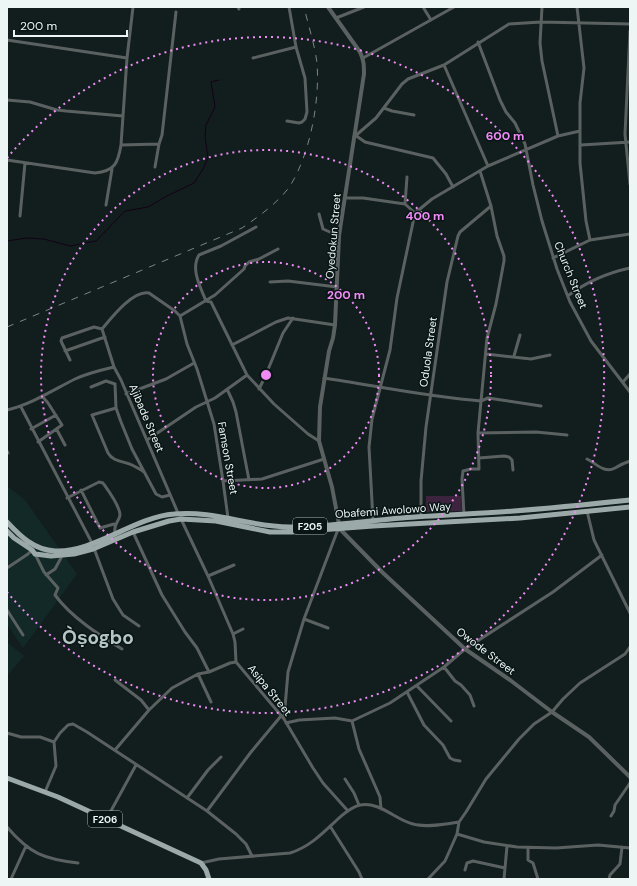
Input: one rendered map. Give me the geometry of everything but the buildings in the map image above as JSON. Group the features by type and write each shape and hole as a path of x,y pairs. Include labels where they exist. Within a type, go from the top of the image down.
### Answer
{"main road":[{"name":"Obafemi Awolowo Way","path":"7,531 33,552 51,556 62,556 169,521 216,521 270,532 292,532 339,527 373,520 517,511 629,500"},
{"path":"629,500 629,507"},
{"name":"Obafemi Awolowo Way","path":"7,522 20,537 35,546 48,550 67,550 92,546 115,532 153,518 178,513 200,513 269,526 339,527 499,519 629,507"},
{"name":"F206","path":"7,778 45,792 201,863"},
{"path":"201,863 206,870 209,879"}],"street":[{"path":"106,205 112,169 119,157 121,145 127,58 133,7"},
{"path":"286,121 299,123 302,122 307,116 305,78 296,47 289,7"},
{"path":"328,7 363,58 454,7"},
{"path":"336,18 364,7"},
{"path":"423,7 431,20"},
{"path":"542,7 540,43 542,61 558,136"},
{"path":"578,7 584,68 580,104 580,163 586,222 590,240"},
{"path":"156,167 159,144 162,135 176,12"},
{"path":"353,140 355,135 376,118 402,84 408,79 444,65 478,42 509,24 541,22 630,24"},
{"path":"630,31 625,134 628,142 630,184"},
{"path":"7,40 127,58"},
{"name":"Church Street","path":"478,42 500,100 522,137 537,203 563,286 569,295 570,302 591,341 630,392"},
{"path":"253,58 296,47"},
{"name":"Oyedokun Street","path":"339,527 332,487 319,441 320,407 324,378 335,324 339,236 364,74 363,58"},
{"path":"444,65 488,166"},
{"path":"7,100 30,102 62,111 123,116"},
{"path":"384,108 414,115"},
{"path":"373,520 369,447 372,420 390,350 397,298 415,213 432,199 488,166 558,136 580,131"},
{"path":"355,135 365,142 434,158 446,174 453,187"},
{"path":"581,145 628,142"},
{"path":"121,145 159,144"},
{"path":"7,160 95,173 105,172 112,169"},
{"path":"20,216 25,163"},
{"path":"464,515 463,471 479,469 478,432 487,338 496,304 504,256 497,236 491,206 480,171"},
{"path":"405,204 407,178"},
{"path":"345,198 364,198 405,204 415,213"},
{"name":"Oduola Street","path":"421,517 421,481 424,445 447,282 458,236 491,206"},
{"path":"319,214 323,229 339,236"},
{"path":"206,301 197,277 196,264 199,255 221,246 256,227"},
{"path":"553,258 590,240 630,234"},
{"path":"180,316 206,301 224,288 244,269 249,262 259,259 278,249"},
{"path":"569,295 596,278 611,272 630,268"},
{"path":"270,282 288,281 337,287"},
{"path":"70,360 61,341 66,336 94,327 102,329 125,305 139,294 145,292 150,293 180,316 187,344 194,363 166,379 126,394"},
{"path":"206,301 211,302 247,375 292,420 308,434 319,441"},
{"path":"232,345 282,319 293,318 335,324"},
{"path":"259,388 283,333 293,318"},
{"name":"Ajibade Street","path":"102,329 114,366 178,513"},
{"path":"514,356 520,335"},
{"path":"65,350 105,337"},
{"path":"486,354 531,359 550,355"},
{"name":"Famson Street","path":"194,363 214,424 224,481 228,518"},
{"path":"7,410 20,407 82,377 114,366"},
{"path":"623,382 630,374"},
{"path":"147,440 196,407 208,402 247,375"},
{"path":"324,378 431,396 481,401 488,398 542,406"},
{"path":"115,384 121,380"},
{"path":"91,386 106,381 115,384"},
{"path":"115,384 116,408 132,449 158,496 162,497 170,495"},
{"path":"227,389 236,412 249,480"},
{"path":"38,442 62,425 48,402 42,396"},
{"path":"20,407 92,546 113,599 123,615 139,626"},
{"path":"116,408 92,415 108,453 110,457 146,472"},
{"path":"31,429 56,414"},
{"path":"57,430 65,444"},
{"path":"478,432 536,432 567,435"},
{"path":"479,458 507,456 512,460 513,470"},
{"path":"224,481 262,479 325,459"},
{"path":"588,459 600,468 606,470 614,469 623,463 630,461"},
{"path":"67,498 81,490 98,482 103,483 120,512 118,519 114,524 100,528 81,490"},
{"path":"587,511 594,540 630,613"},
{"name":"Asipa Street","path":"182,522 208,576 233,634 236,662 284,719 313,768 348,811"},
{"path":"114,524 115,532"},
{"path":"129,527 133,532 162,595 197,648 209,672"},
{"path":"284,719 288,672 304,619 339,527"},
{"name":"Owode Street","path":"339,527 382,572 465,650 516,684 552,712 589,737 630,776"},
{"path":"7,568 33,552 46,575 57,586 58,590 55,595 64,607 100,636 122,649"},
{"path":"286,723 299,720 335,718 352,721 374,711 417,686 465,650 553,592 602,555"},
{"path":"46,575 56,569 62,556"},
{"path":"208,576 234,565"},
{"path":"7,610 23,635"},
{"path":"304,619 328,628"},
{"path":"233,634 242,629"},
{"path":"428,879 445,861 457,834 459,822 486,779 519,739 534,724 552,712 562,699 580,683 625,654 630,647"},
{"path":"115,750 149,710 172,688 198,674 209,672 236,662"},
{"path":"444,667 455,681 462,685 470,695 474,706"},
{"path":"198,674 211,702"},
{"path":"115,680 141,700 149,710"},
{"path":"417,686 451,721"},
{"path":"407,692 424,725 444,745 450,758 460,761"},
{"path":"207,810 281,716"},
{"path":"352,721 359,749 380,797 381,809"},
{"path":"45,792 56,766 54,742 60,733 71,724 87,732 207,810 246,844 252,856"},
{"path":"7,733 22,737 40,736 54,742"},
{"path":"188,798 208,770 221,757"},
{"path":"106,820 136,765"},
{"path":"345,779 354,793 359,805"},
{"path":"611,816 615,805 630,783"},
{"path":"201,863 219,859 290,853 299,850 308,845 348,811 359,805 366,804 381,809 415,825 422,826 459,822"},
{"path":"330,826 362,879"},
{"path":"7,827 26,846 44,856 56,860 78,863"},
{"path":"457,834 484,842 528,848 556,848 587,845 622,846 630,848"},
{"path":"11,879 26,846"},
{"path":"504,879 506,846"},
{"path":"609,879 610,875 620,864 622,846"},
{"path":"528,848 528,860 533,863 538,879"},
{"path":"465,870 467,863 473,861 505,868"}],"shaded area":[{"path":"7,486 25,500 77,574 23,648 7,624"},
{"path":"426,496 461,496 462,511 426,512"},
{"path":"7,642 24,656 7,676"}],"waterway":[{"path":"7,241 26,238 44,239 70,246 96,241 125,211 148,207 194,183 208,158 205,137 206,125 215,107 211,82 219,80"}],"railway":[{"path":"7,327 242,228 280,198 290,186 303,159 315,110 318,78 317,63 304,7"}],"district":[{"name":"Òṣogbo","path":"98,637"}]}
